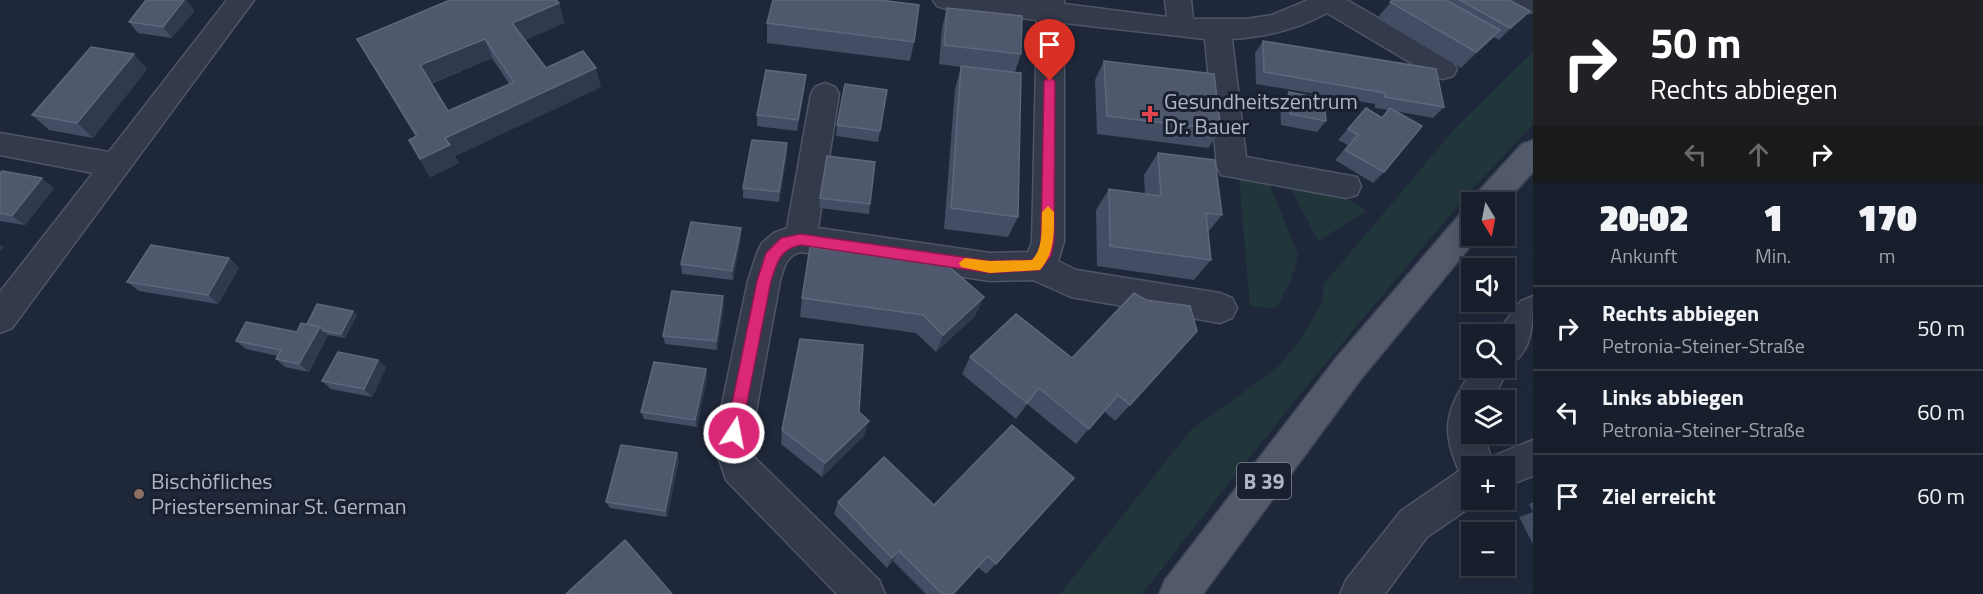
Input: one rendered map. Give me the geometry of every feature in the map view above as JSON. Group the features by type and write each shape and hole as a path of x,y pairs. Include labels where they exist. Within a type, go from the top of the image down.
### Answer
{"main road":[{"path":"1497,192 1533,152"},
{"name":"B 39","path":"1179,594 1349,368 1461,235"}],"street":[{"path":"0,318 241,0"},
{"path":"946,0 1051,6 1218,32 1272,25 1305,15 1329,1 1443,69"},
{"path":"1178,0 1181,28"},
{"path":"1036,266 1044,256 1048,242 1051,6"},
{"path":"1218,32 1233,167 1346,186"},
{"path":"801,239 825,94"},
{"path":"0,144 114,165"},
{"path":"865,594 739,467 735,453 734,433 764,281 773,253 785,242 801,239 990,267 1036,266 1071,283 1220,308"},
{"path":"1515,336 1533,311"},
{"path":"1515,465 1533,458"},
{"path":"1360,594 1414,524 1461,492"}],"green space":[{"path":"1533,52 1533,125 1471,192 1461,192 1461,204 1364,317 1142,594 1060,594 1190,431 1277,368 1301,339 1322,302 1324,284 1457,126"},
{"path":"1239,176 1268,181 1298,254 1292,278 1278,305 1272,309 1250,306"},
{"path":"1286,179 1334,190 1366,211 1318,241"}],"building":[{"path":"146,0 184,0 163,27 129,22"},
{"path":"450,0 556,0 559,3 512,23 546,68 583,51 596,68 445,138 450,145 420,159 409,140 417,136 357,39","holes":["485,39 514,82 448,111 420,65"]},
{"path":"773,0 880,0 919,5 914,42 767,23"},
{"path":"1393,0 1446,0 1500,30 1476,52 1390,2"},
{"path":"1460,0 1509,0 1530,11 1510,28"},
{"path":"947,8 1022,16 1021,54 944,45"},
{"path":"1263,41 1436,69 1444,107 1385,97 1385,93 1264,72"},
{"path":"91,47 134,54 77,123 32,115"},
{"path":"1104,61 1214,74 1221,130 1107,116"},
{"path":"961,66 1021,73 1018,217 951,208"},
{"path":"766,70 806,75 798,120 757,115"},
{"path":"845,84 887,90 880,131 837,125"},
{"path":"1289,92 1324,99 1326,121 1290,114"},
{"path":"1366,108 1382,118 1390,108 1422,126 1384,172 1345,150 1358,135 1348,129"},
{"path":"752,140 787,143 779,192 743,188"},
{"path":"1158,153 1215,160 1222,215 1206,213 1211,260 1110,246 1109,189 1161,196"},
{"path":"827,156 875,162 870,204 820,198"},
{"path":"2,171 42,178 12,216 0,213 0,173"},
{"path":"691,222 741,228 732,271 681,264"},
{"path":"151,245 229,258 208,295 127,282"},
{"path":"810,247 948,266 984,297 943,335 923,315 802,298"},
{"path":"672,291 723,296 716,341 663,336"},
{"path":"1134,293 1146,300 1190,306 1197,331 1130,405 1118,395 1089,429 1039,388 1027,403 970,357 1016,314 1072,358"},
{"path":"317,304 353,311 341,334 324,331 320,327 307,324"},
{"path":"246,322 297,332 301,323 320,327 299,364 276,359 281,350 236,341"},
{"path":"800,339 863,345 859,412 869,421 825,463 782,430"},
{"path":"338,352 378,360 364,389 322,381"},
{"path":"654,362 706,369 695,420 641,412"},
{"path":"1012,425 1074,478 996,564 988,556 953,594 942,594 899,551 892,558 838,502 884,457 934,505"},
{"path":"621,445 677,453 665,511 606,502"},
{"path":"625,540 672,594 566,594"}],"slow traffic":[{"path":"965,263 990,267 1036,266 1044,256 1048,242 1048,212"}],"place":[{"name":"Gesundheitszentrum Dr. Bauer","path":"1150,114"},
{"name":"Bischöfliches Priesterseminar St. German","path":"139,494"}],"route":[{"path":"734,433 764,281 773,253 785,242 801,239 990,267 1036,266 1044,256 1048,242 1050,81"}]}
